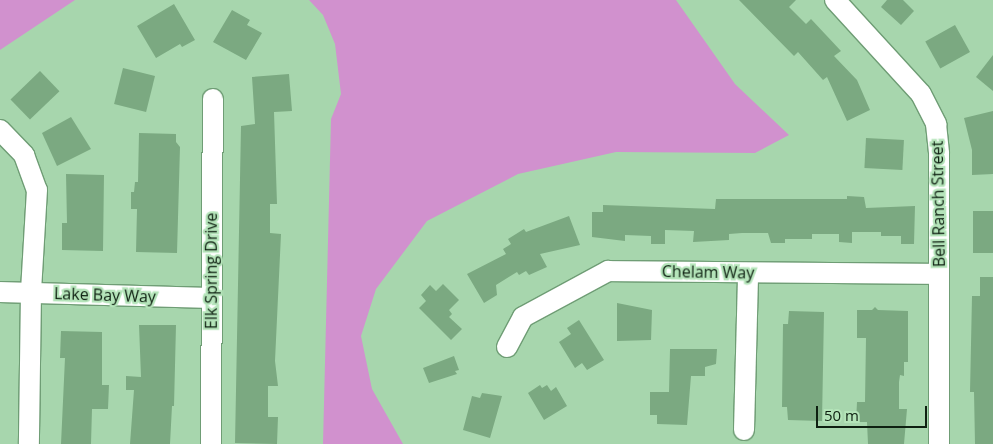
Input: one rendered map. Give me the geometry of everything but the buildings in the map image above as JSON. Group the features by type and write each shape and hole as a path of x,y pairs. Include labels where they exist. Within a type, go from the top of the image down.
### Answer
{"street":[{"name":"Bell Ranch Street","path":"835,0 921,94 936,124 939,154 940,444"},
{"name":"Elk Spring Drive","path":"211,444 210,298 213,98"},
{"path":"0,130 24,155 37,190 31,292 29,444"},
{"name":"Chelam Way","path":"507,348 524,317 608,271 939,274"},
{"path":"744,430 748,273"},
{"name":"Lake Bay Way","path":"0,292 210,298"}],"shaded area":[{"path":"0,0 75,0 0,50"},
{"path":"309,0 676,0 735,84 789,135 755,153 616,152 518,174 427,221 376,289 361,336 372,389 403,444 323,444 331,119 341,94 335,44 323,15"}]}
